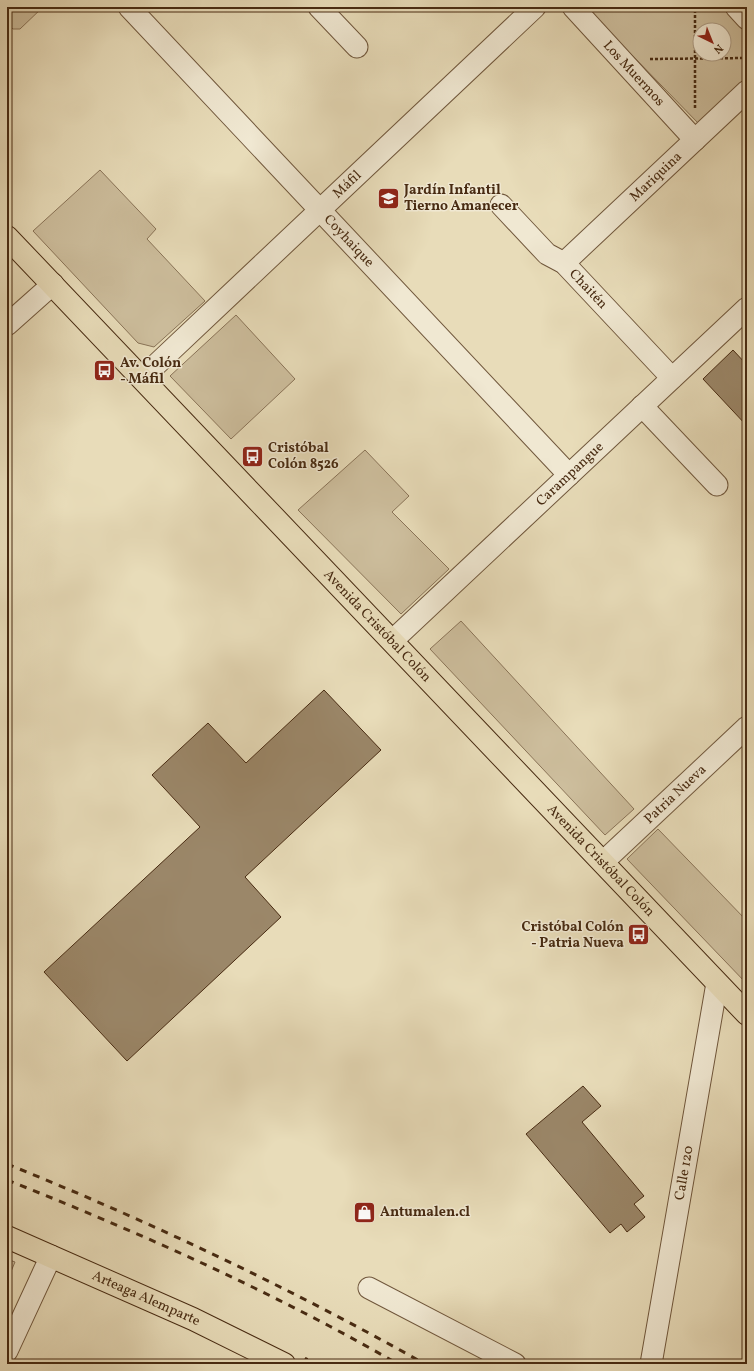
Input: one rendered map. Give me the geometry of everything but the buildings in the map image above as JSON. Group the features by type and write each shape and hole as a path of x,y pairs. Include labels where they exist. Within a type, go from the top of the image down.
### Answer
{"main road":[{"name":"Avenida Cristóbal Colón","path":"7,237 747,1014"},
{"name":"Arteaga Alemparte","path":"7,1237 193,1319 284,1364"}],"street":[{"name":"Coyhaique","path":"129,7 569,475"},
{"path":"319,7 357,47"},
{"name":"Máfil","path":"142,378 535,7"},
{"name":"Los Muermos","path":"572,7 695,140"},
{"path":"736,7 747,19"},
{"name":"Mariquina","path":"564,263 747,91"},
{"name":"Chaitén","path":"501,205 547,254 564,263 672,378"},
{"path":"7,325 53,284"},
{"name":"Carampangue","path":"392,641 747,308"},
{"path":"642,406 717,485"},
{"name":"Patria Nueva","path":"602,862 746,731"},
{"name":"Calle 120","path":"651,1364 717,983"},
{"path":"7,1351 51,1256"},
{"path":"369,1288 515,1364"}],"path":[{"path":"695,140 696,7"},
{"path":"620,59 747,58"}],"shaded area":[{"path":"17,7 43,7 20,29 13,29 7,24 8,16"},
{"path":"585,7 724,7 747,31 747,80 700,125"},
{"path":"100,170 156,229 147,239 205,301 154,347 138,343 33,231"},
{"path":"236,315 295,379 231,439 170,376"},
{"path":"365,450 409,496 392,512 449,569 401,614 298,510"},
{"path":"461,621 634,809 605,835 430,649"},
{"path":"658,829 747,921 747,984 627,859"},
{"path":"7,1259 15,1262 7,1281"}],"railway":[{"path":"7,1164 114,1209 219,1257 323,1309 425,1364"},
{"path":"7,1180 107,1221 255,1288 303,1312 398,1364"}],"place":[{"name":"Jardín Infantil Tierno Amanecer","path":"388,198"},
{"name":"Av. Colón - Máfil","path":"105,371"},
{"name":"Cristóbal Colón 8526","path":"253,456"},
{"name":"Cristóbal Colón - Patria Nueva","path":"639,935"},
{"name":"Antumalen.cl","path":"364,1212"}]}
